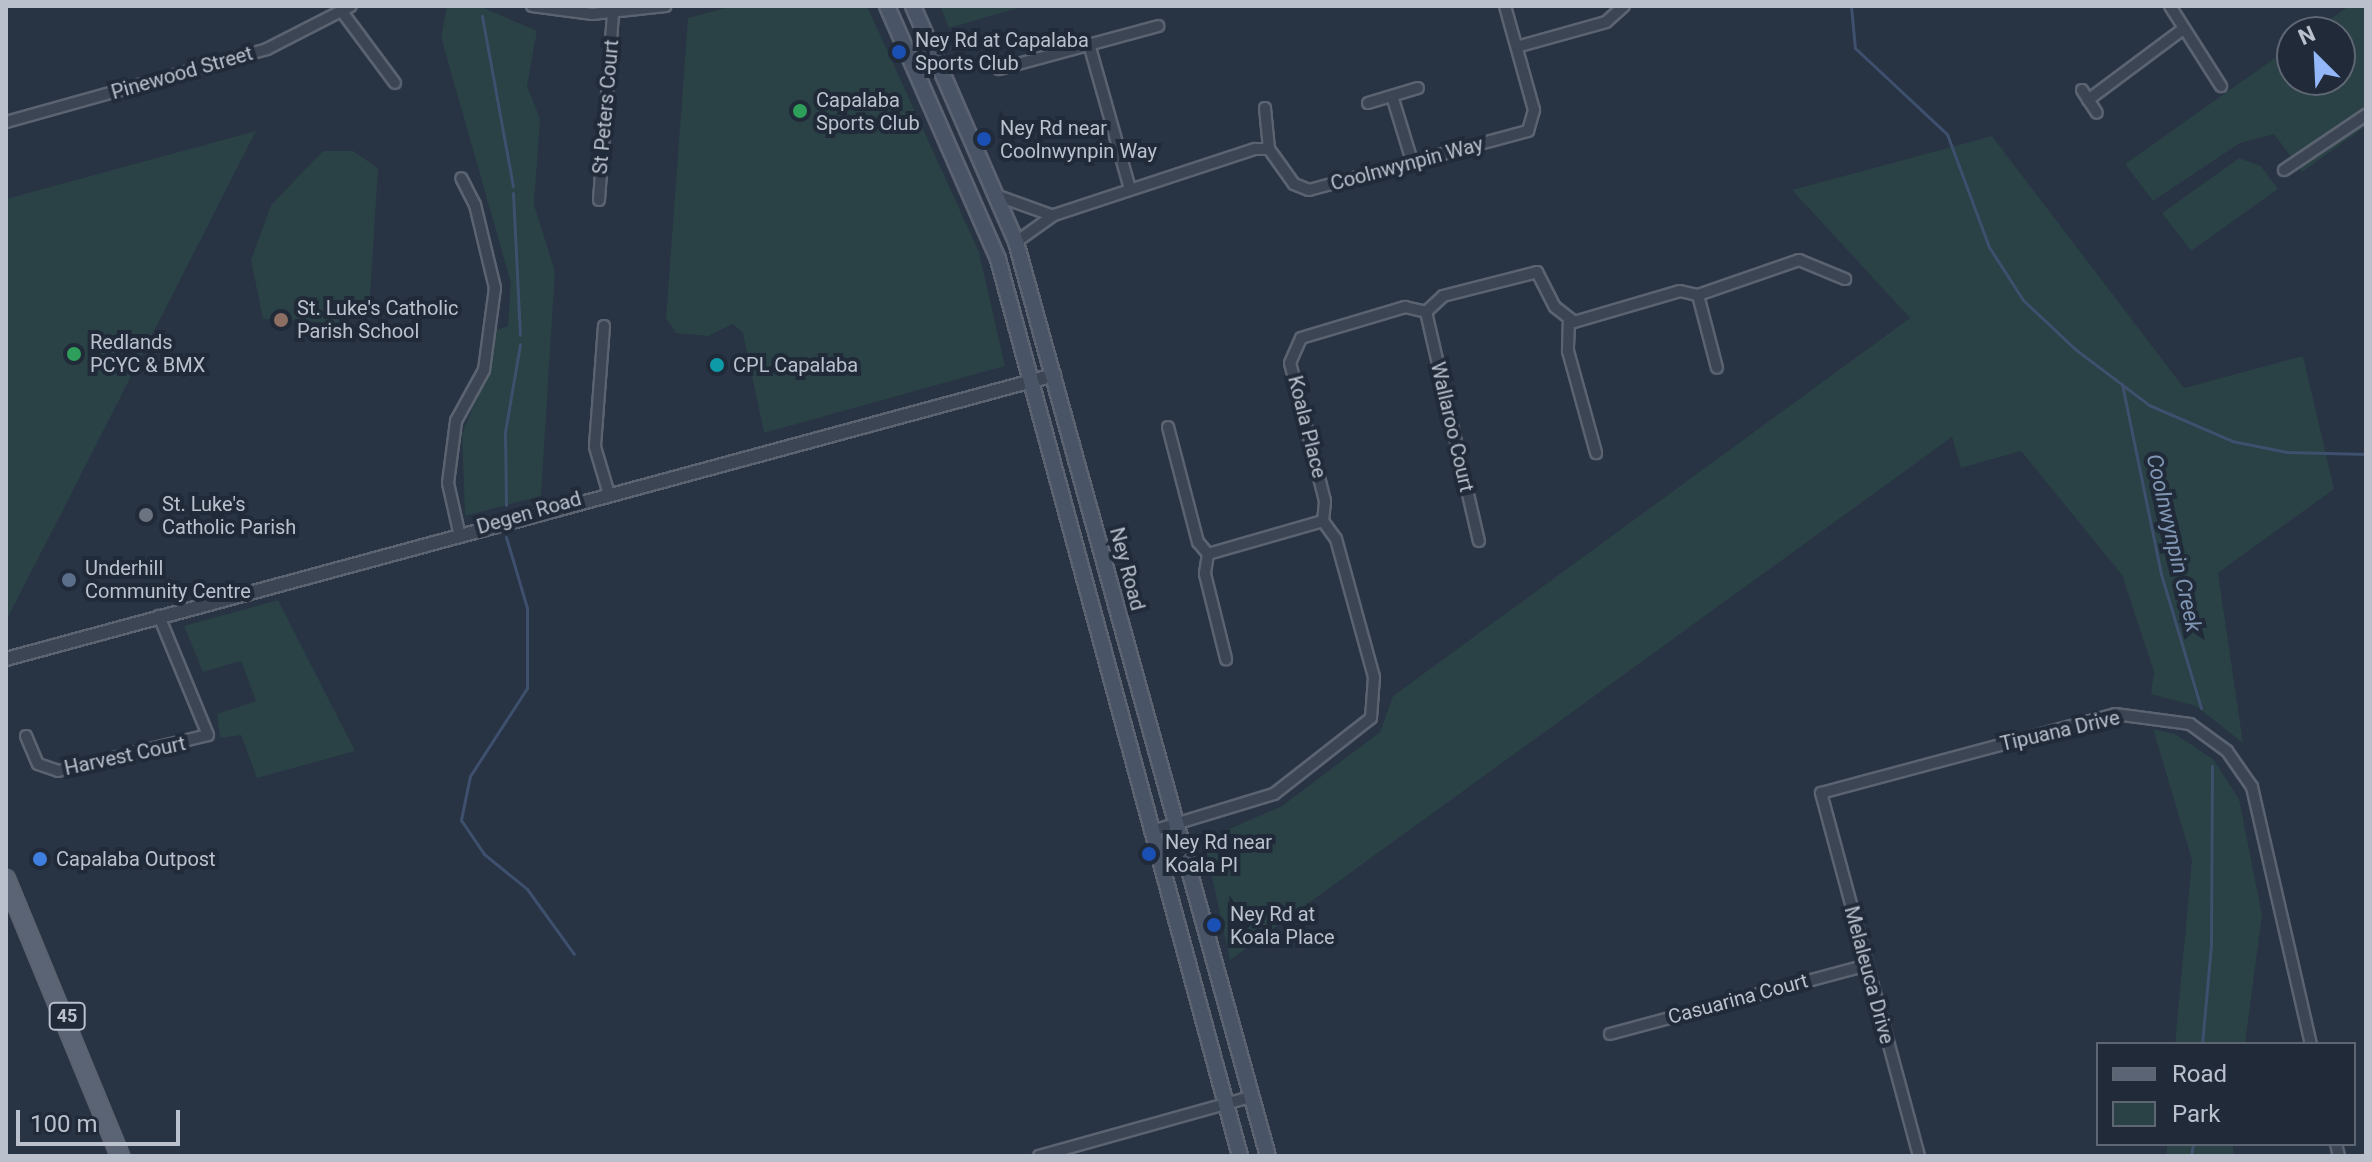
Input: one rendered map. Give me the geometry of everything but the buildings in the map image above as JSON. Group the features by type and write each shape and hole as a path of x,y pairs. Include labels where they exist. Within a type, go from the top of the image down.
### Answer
{"main road":[{"path":"887,6 998,259 1240,1156"},
{"name":"Ney Road","path":"913,6 1016,242 1268,1156"},
{"name":"45","path":"6,879 120,1156"}],"street":[{"path":"532,6 613,14 666,6"},
{"name":"Coolnwynpin Way","path":"1265,108 1269,149 1294,184 1309,190 1411,158 1528,131 1535,119 1520,46 1505,6"},
{"path":"1520,46 1606,22 1624,6"},
{"path":"2170,6 2182,30 2221,86"},
{"path":"347,9 395,83"},
{"name":"Pinewood Street","path":"6,122 267,49 347,9"},
{"name":"St Peters Court","path":"599,200 613,14"},
{"path":"999,69 1158,26"},
{"path":"2097,113 2085,95 2182,30"},
{"path":"1089,44 1130,189"},
{"path":"1368,103 1393,99 1418,88"},
{"path":"1393,99 1411,158"},
{"path":"2284,170 2366,115"},
{"path":"1016,242 1054,215 1130,189 1269,149"},
{"path":"459,532 448,483 456,421 484,370 495,288 461,178"},
{"path":"998,196 1054,215"},
{"path":"1569,319 1680,291 1698,295 1799,260 1845,279"},
{"path":"1426,312 1443,296 1537,272 1569,319 1565,339 1596,453"},
{"path":"1698,295 1717,368"},
{"name":"Koala Place","path":"1152,831 1298,781 1371,718 1374,677 1336,539 1323,521 1325,501 1290,363 1293,344 1405,307 1426,312"},
{"name":"Wallaroo Court","path":"1426,312 1479,541"},
{"path":"604,326 595,447 608,491"},
{"name":"Degen Road","path":"6,659 608,491 1054,375"},
{"path":"1168,427 1198,542 1208,554 1205,574 1226,659"},
{"path":"1208,554 1323,521"},
{"name":"Harvest Court","path":"26,736 38,764 58,771 208,735 159,616"},
{"name":"Tipuana Drive","path":"1821,793 2115,714 2190,724 2227,751 2252,787 2311,1042"},
{"name":"Melaleuca Drive","path":"1821,793 1919,1156"},
{"name":"Casuarina Court","path":"1610,1034 1867,965"},
{"path":"1039,1156 1251,1097"}],"green space":[{"path":"447,6 479,6 537,31 527,86 540,119 534,205 555,271 541,496 465,516 462,433 490,369 494,331 508,326 511,283 441,37"},
{"path":"733,6 867,6 979,252 1005,366 764,433 743,333 733,324 708,336 676,333 666,318 688,18"},
{"path":"940,6 1025,6 949,28"},
{"path":"2349,6 2366,6 2366,126 2302,172 2274,134 2240,143 2153,201 2125,164 2276,57 2276,96 2356,96 2356,16 2335,16"},
{"name":"Redlands PCYC & BMX","path":"256,131 64,508 6,621 6,199"},
{"path":"1992,136 2184,388 2303,356 2334,489 2218,573 2243,743 2196,706 2151,694 2154,672 2122,575 2021,451 1961,468 1952,437 1230,960 1204,840 1282,806 1380,732 1393,696 1910,318 1792,190"},
{"path":"323,151 353,151 378,168 370,299 357,317 336,323 263,319 251,260 271,205"},
{"path":"2239,158 2261,166 2278,189 2191,251 2162,213"},
{"path":"278,600 355,751 257,778 241,735 220,738 217,714 256,701 241,661 203,672 184,626"},
{"path":"2153,729 2175,734 2213,759 2239,799 2262,915 2245,1042 2175,1042 2192,860"},
{"path":"2167,1146 2233,1146 2233,1156 2167,1156"}],"waterway":[{"name":"Coolnwynpin Creek","path":"1851,6 1855,48 1947,134 1989,247 2023,300 2075,349 2149,405 2232,441 2287,452 2366,454"},
{"name":"Coolnwynpin Creek","path":"482,16 513,186"},
{"name":"Coolnwynpin Creek","path":"513,193 520,335"},
{"name":"Coolnwynpin Creek","path":"506,505 505,432 520,344"},
{"name":"Coolnwynpin Creek","path":"2122,384 2161,574 2201,708"},
{"name":"Coolnwynpin Creek","path":"506,537 527,608 527,688 470,776 461,820 484,854 527,889 574,954"},
{"name":"Coolnwynpin Creek","path":"2202,1042 2211,946 2212,766"},
{"name":"Coolnwynpin Creek","path":"2191,1156 2193,1146"}],"place":[{"name":"Ney Rd at Capalaba Sports Club","path":"899,52"},
{"name":"Capalaba Sports Club","path":"800,111"},
{"name":"Ney Rd near Coolnwynpin Way","path":"984,139"},
{"name":"St. Luke's Catholic Parish School","path":"281,320"},
{"name":"Redlands PCYC & BMX","path":"74,354"},
{"name":"CPL Capalaba","path":"717,365"},
{"name":"St. Luke's Catholic Parish","path":"146,515"},
{"name":"Underhill Community Centre","path":"69,580"},
{"name":"Ney Rd near Koala Pl","path":"1149,854"},
{"name":"Capalaba Outpost","path":"40,859"},
{"name":"Ney Rd at Koala Place","path":"1214,925"}]}
